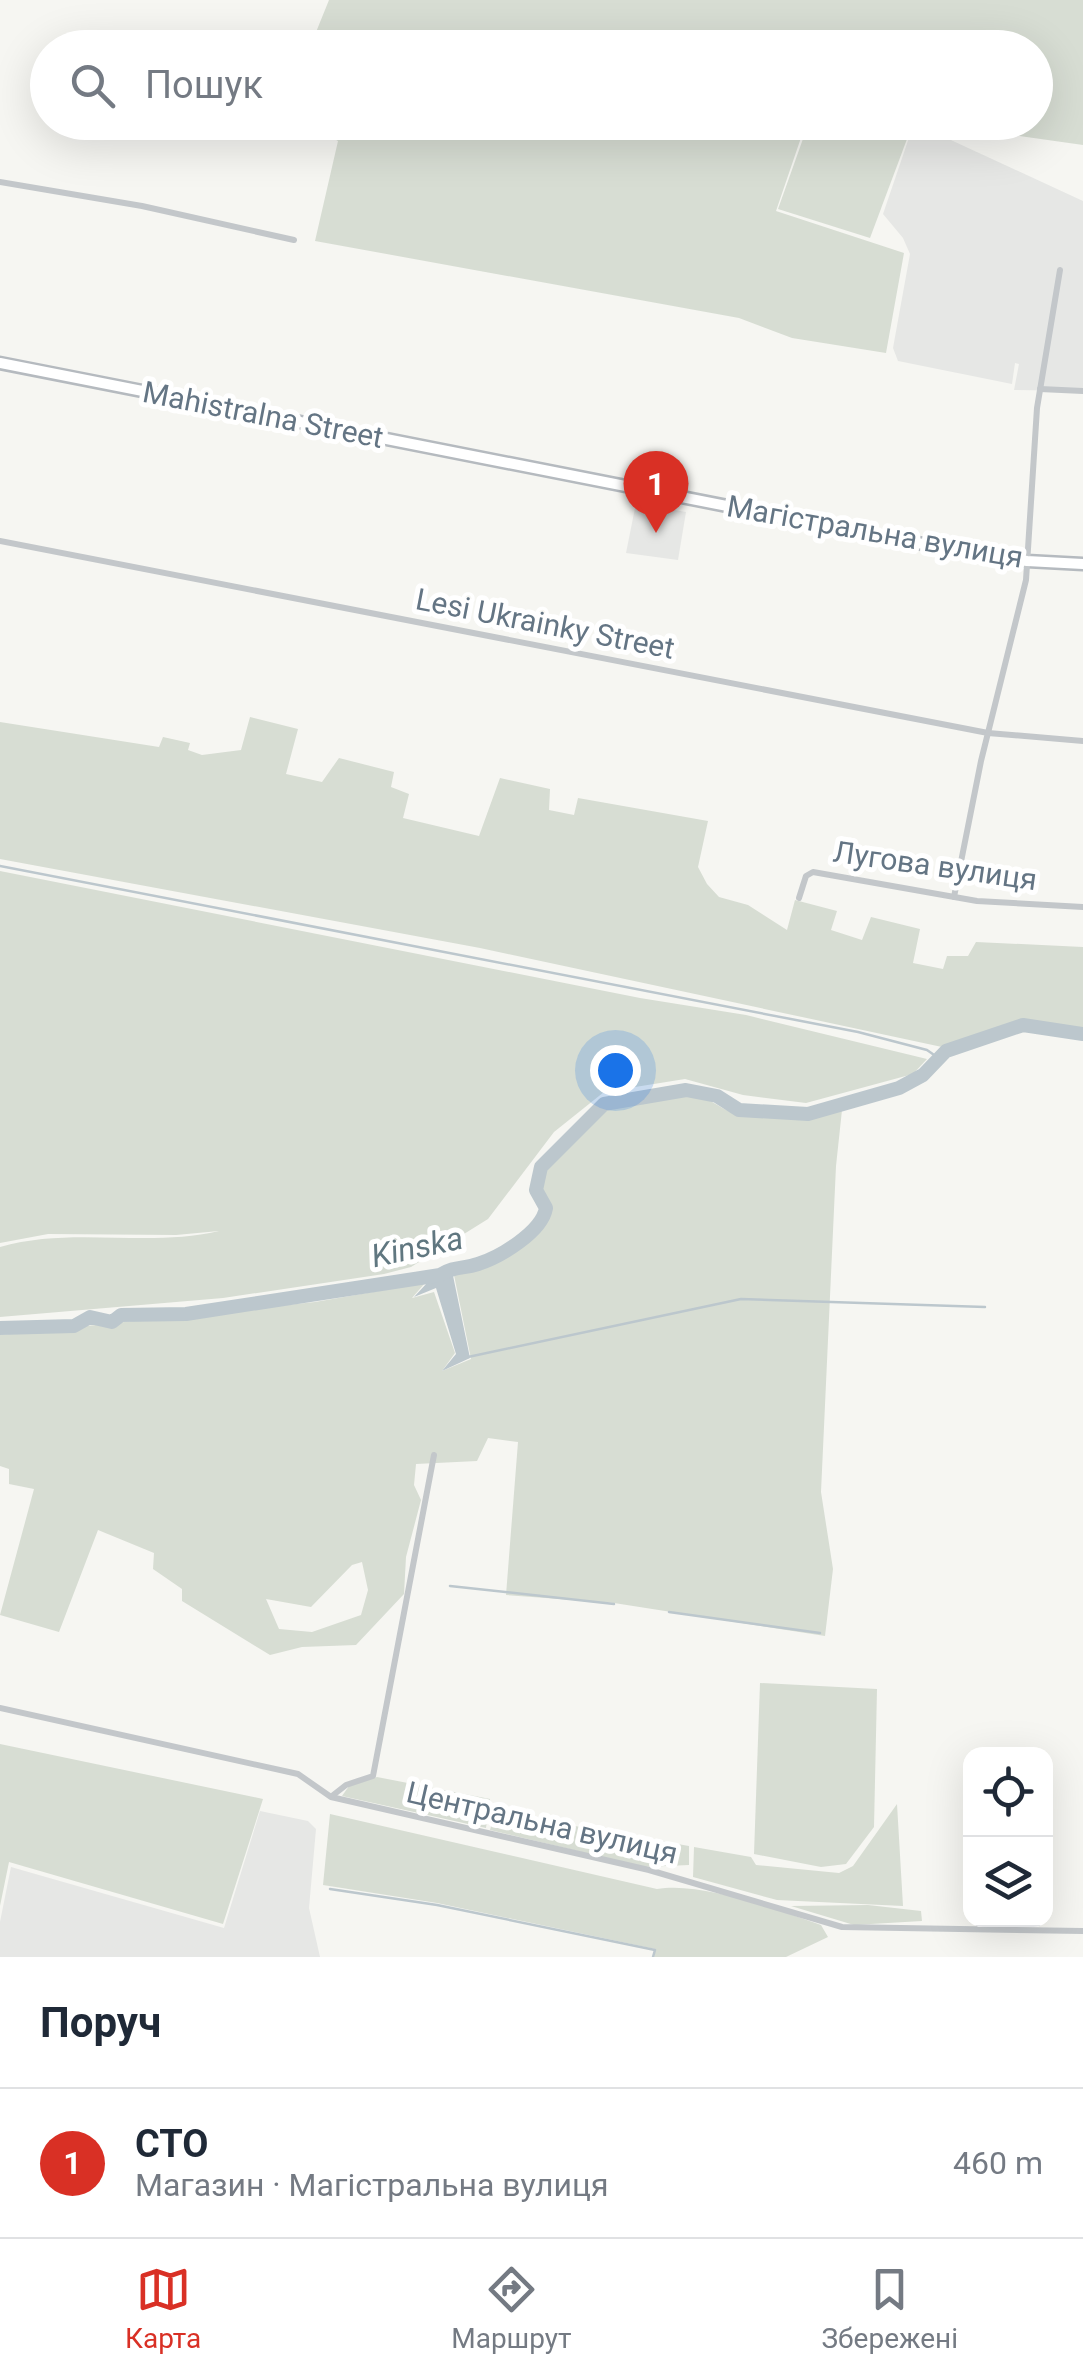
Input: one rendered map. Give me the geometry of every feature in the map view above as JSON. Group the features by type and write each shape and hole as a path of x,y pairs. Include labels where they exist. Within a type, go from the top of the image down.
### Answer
{"main road":[{"name":"Mahistralna Street","path":"0,364 549,471"},
{"name":"Магістральна вулиця","path":"549,471 1027,561 1083,564"}],"street":[{"path":"0,182 142,206 294,240"},
{"path":"954,897 1027,561 1040,389 1060,270"},
{"path":"1040,389 1083,391"},
{"name":"Lesi Ukrainky Street","path":"0,540 988,733 1083,741"},
{"name":"Лугова вулиця","path":"799,898 806,876 813,872 954,897 1083,907"},
{"path":"331,1797 346,1785 373,1776 434,1455"},
{"name":"Центральна вулиця","path":"0,1708 298,1774 331,1797 649,1870 842,1928 1083,1931"}],"shaded area":[{"path":"329,0 1083,0 1083,145 1047,140 1053,140 1053,30 317,30"},
{"path":"800,140 776,211 904,253 886,353 792,338 739,318 315,241 338,141"},
{"path":"803,140 907,140 870,238 778,209"},
{"path":"908,140 951,140 1083,201 1083,391 1014,390 1019,364 1015,363 1012,384 898,361 893,348 910,254 903,238 883,214"},
{"path":"636,503 686,512 678,560 626,553"},
{"path":"250,717 298,729 286,774 322,782 339,758 394,772 391,787 409,794 403,818 479,836 500,778 550,789 549,810 574,815 578,798 708,821 698,867 707,884 719,897 748,905 787,930 795,900 837,911 831,930 862,940 871,917 920,929 913,963 943,969 947,956 968,956 976,942 1083,947 1083,1029 1032,1021 942,1047 480,948 0,859 0,722 159,747 163,737 190,743 188,750 202,755 241,750"},
{"path":"0,871 640,998 746,1015 927,1059 913,1074 806,1103 743,1095 685,1079 604,1092 554,1132 488,1219 411,1267 223,1298 0,1317 0,1247 54,1238 165,1238 219,1231 176,1235 48,1234 0,1243"},
{"path":"680,1094 691,1095 732,1113 765,1116 842,1110 821,1492 833,1569 825,1636 614,1603 506,1595 518,1442 488,1438 477,1461 416,1464 414,1485 421,1500 406,1557 404,1594 356,1645 302,1647 270,1655 182,1601 182,1589 153,1569 154,1553 98,1530 59,1632 0,1615 34,1489 9,1484 9,1469 0,1466 0,1335 315,1302 425,1283 412,1298 434,1292 455,1353 442,1371 471,1359 453,1270 473,1269 527,1240 547,1219 550,1207 538,1185 540,1175 605,1107 659,1101","holes":["362,1562 368,1590 361,1615 312,1632 279,1629 266,1599 311,1607 352,1565"]},
{"path":"451,1266 470,1358 442,1371 456,1354 436,1288 414,1297 427,1283 422,1276"},
{"path":"760,1683 877,1689 874,1827 846,1864 821,1867 754,1854"},
{"path":"0,1744 263,1799 223,1924 9,1862 0,1906"},
{"path":"377,1777 490,1799 486,1828 342,1796 349,1786"},
{"path":"897,1804 903,1906 777,1900 693,1877 694,1847 751,1857 756,1865 839,1873 853,1866"},
{"path":"260,1811 308,1821 316,1829 309,1908 320,1957 0,1957 0,1922 11,1867 224,1928"},
{"path":"495,1812 689,1846 689,1865 644,1867 490,1830"},
{"path":"330,1814 657,1889 695,1889 739,1898 821,1925 828,1937 786,1957 654,1957 655,1949 437,1903 323,1885"},
{"path":"868,1905 921,1911 922,1921 854,1925 791,1906"}],"waterway":[{"path":"0,866 858,1032 927,1050 937,1057"},
{"name":"Kinska","path":"0,1328 74,1326 90,1317 112,1322 121,1315 186,1314 440,1275 497,1256 537,1226 546,1208 536,1190 541,1167 604,1104 686,1090 717,1096 739,1110 808,1114 899,1088 923,1075 946,1051 1023,1025 1083,1034"},
{"path":"468,1357 741,1299 985,1307"},
{"path":"450,1586 614,1604"},
{"path":"669,1612 820,1633"},
{"path":"330,1889 437,1905 655,1950 653,1957"}],"place":[{"name":"СТО","path":"656,533"}]}
